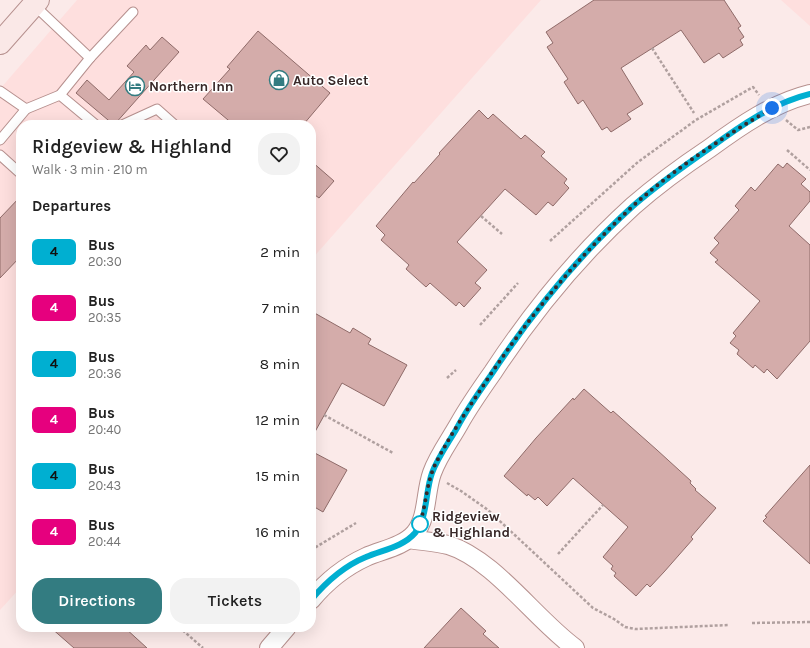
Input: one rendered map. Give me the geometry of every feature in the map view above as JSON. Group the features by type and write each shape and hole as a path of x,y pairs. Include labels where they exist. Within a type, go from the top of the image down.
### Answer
{"main road":[{"path":"0,43 36,2"}],"street":[{"path":"316,594 347,567 365,557 409,539 417,530 422,518 432,474 464,415 541,304 572,268 612,226 635,205 682,167 719,141 772,108 810,94"},
{"path":"409,539 448,545 470,555 496,575 575,648"},
{"path":"269,648 283,632"}],"lane":[{"path":"36,2 90,58"},
{"path":"17,120 26,109 60,95 90,58 133,12"},
{"path":"0,91 26,109"},
{"path":"60,95 90,120"},
{"path":"133,120 157,109 169,120"},
{"path":"0,140 16,121"},
{"path":"0,155 16,169"}],"path":[{"path":"652,48 694,113"},
{"path":"550,240 638,162 696,120 753,86"},
{"path":"772,108 798,130 810,127"},
{"path":"787,150 810,170"},
{"path":"481,216 502,234"},
{"path":"480,325 518,283"},
{"path":"447,378 456,370"},
{"path":"324,415 393,453"},
{"path":"432,474 461,491 488,510 593,608 614,619 625,627 635,629 729,625"},
{"path":"558,554 603,505"},
{"path":"316,547 356,523"},
{"path":"752,623 810,622"},
{"path":"185,632 203,648"}],"shaded area":[{"path":"77,0 541,0 316,254 316,120 16,120 16,592 0,610 0,89"},
{"path":"781,0 810,0 810,26"}],"building":[{"path":"594,0 724,0 741,26 738,28 744,37 740,40 743,45 723,58 719,53 704,63 681,30 621,68 643,104 627,114 631,119 611,132 607,127 602,130 583,100 578,104 564,82 568,79 547,47 553,43 546,32"},
{"name":"Auto Select","path":"258,31 330,93 307,120 228,120 203,99 230,69 227,67"},
{"name":"Northern Inn","path":"162,37 179,52 118,120 108,120 76,93 87,80 109,100 134,72 127,66 146,45 150,50"},
{"path":"479,110 488,119 493,114 521,139 525,135 545,152 541,156 567,179 564,183 569,188 553,206 548,202 536,215 505,189 457,242 487,270 475,283 481,288 464,307 459,302 456,306 430,283 426,287 406,269 409,265 381,240 385,235 376,226 413,182 414,183 440,154 439,153"},
{"path":"787,163 806,179 801,184 810,192 810,201 789,226 810,245 810,341 777,379 767,369 764,373 755,365 753,368 737,354 739,350 730,343 736,336 733,333 760,301 715,262 718,260 710,253 719,243 714,238 739,210 735,206 751,187 755,191 778,164 783,168"},
{"path":"316,165 334,181 319,198 316,196"},
{"path":"16,201 16,261 0,278 0,218"},
{"path":"316,314 350,333 353,328 371,339 368,344 407,365 384,406 342,383 316,430"},
{"path":"584,389 611,413 613,411 657,450 691,481 690,483 696,489 695,490 716,508 691,537 693,539 664,572 650,587 647,584 636,596 614,576 616,573 611,569 613,566 603,557 628,527 573,478 547,506 538,497 535,500 528,494 527,496 504,476 536,438 573,398 574,400"},
{"path":"316,454 347,470 323,512 316,508"},
{"path":"810,465 810,564 763,521 767,517 765,516"},
{"path":"461,608 486,631 483,634 499,648 424,648"},
{"path":"56,632 129,632 147,648 74,648"}],"bus line":[{"name":"4","path":"316,594 347,567 365,557 409,539 417,530 425,508 434,467 464,415 541,304 586,252 635,205 682,167 719,141 772,108 810,94"}],"place":[{"name":"Auto Select","path":"279,80"},
{"name":"Northern Inn","path":"135,86"},
{"name":"Ridgeview & Highland","path":"420,524"}],"route":[{"path":"420,524 419,526 425,508 434,467 464,415 507,351 558,283 586,252 635,205 694,158 772,108"}]}
